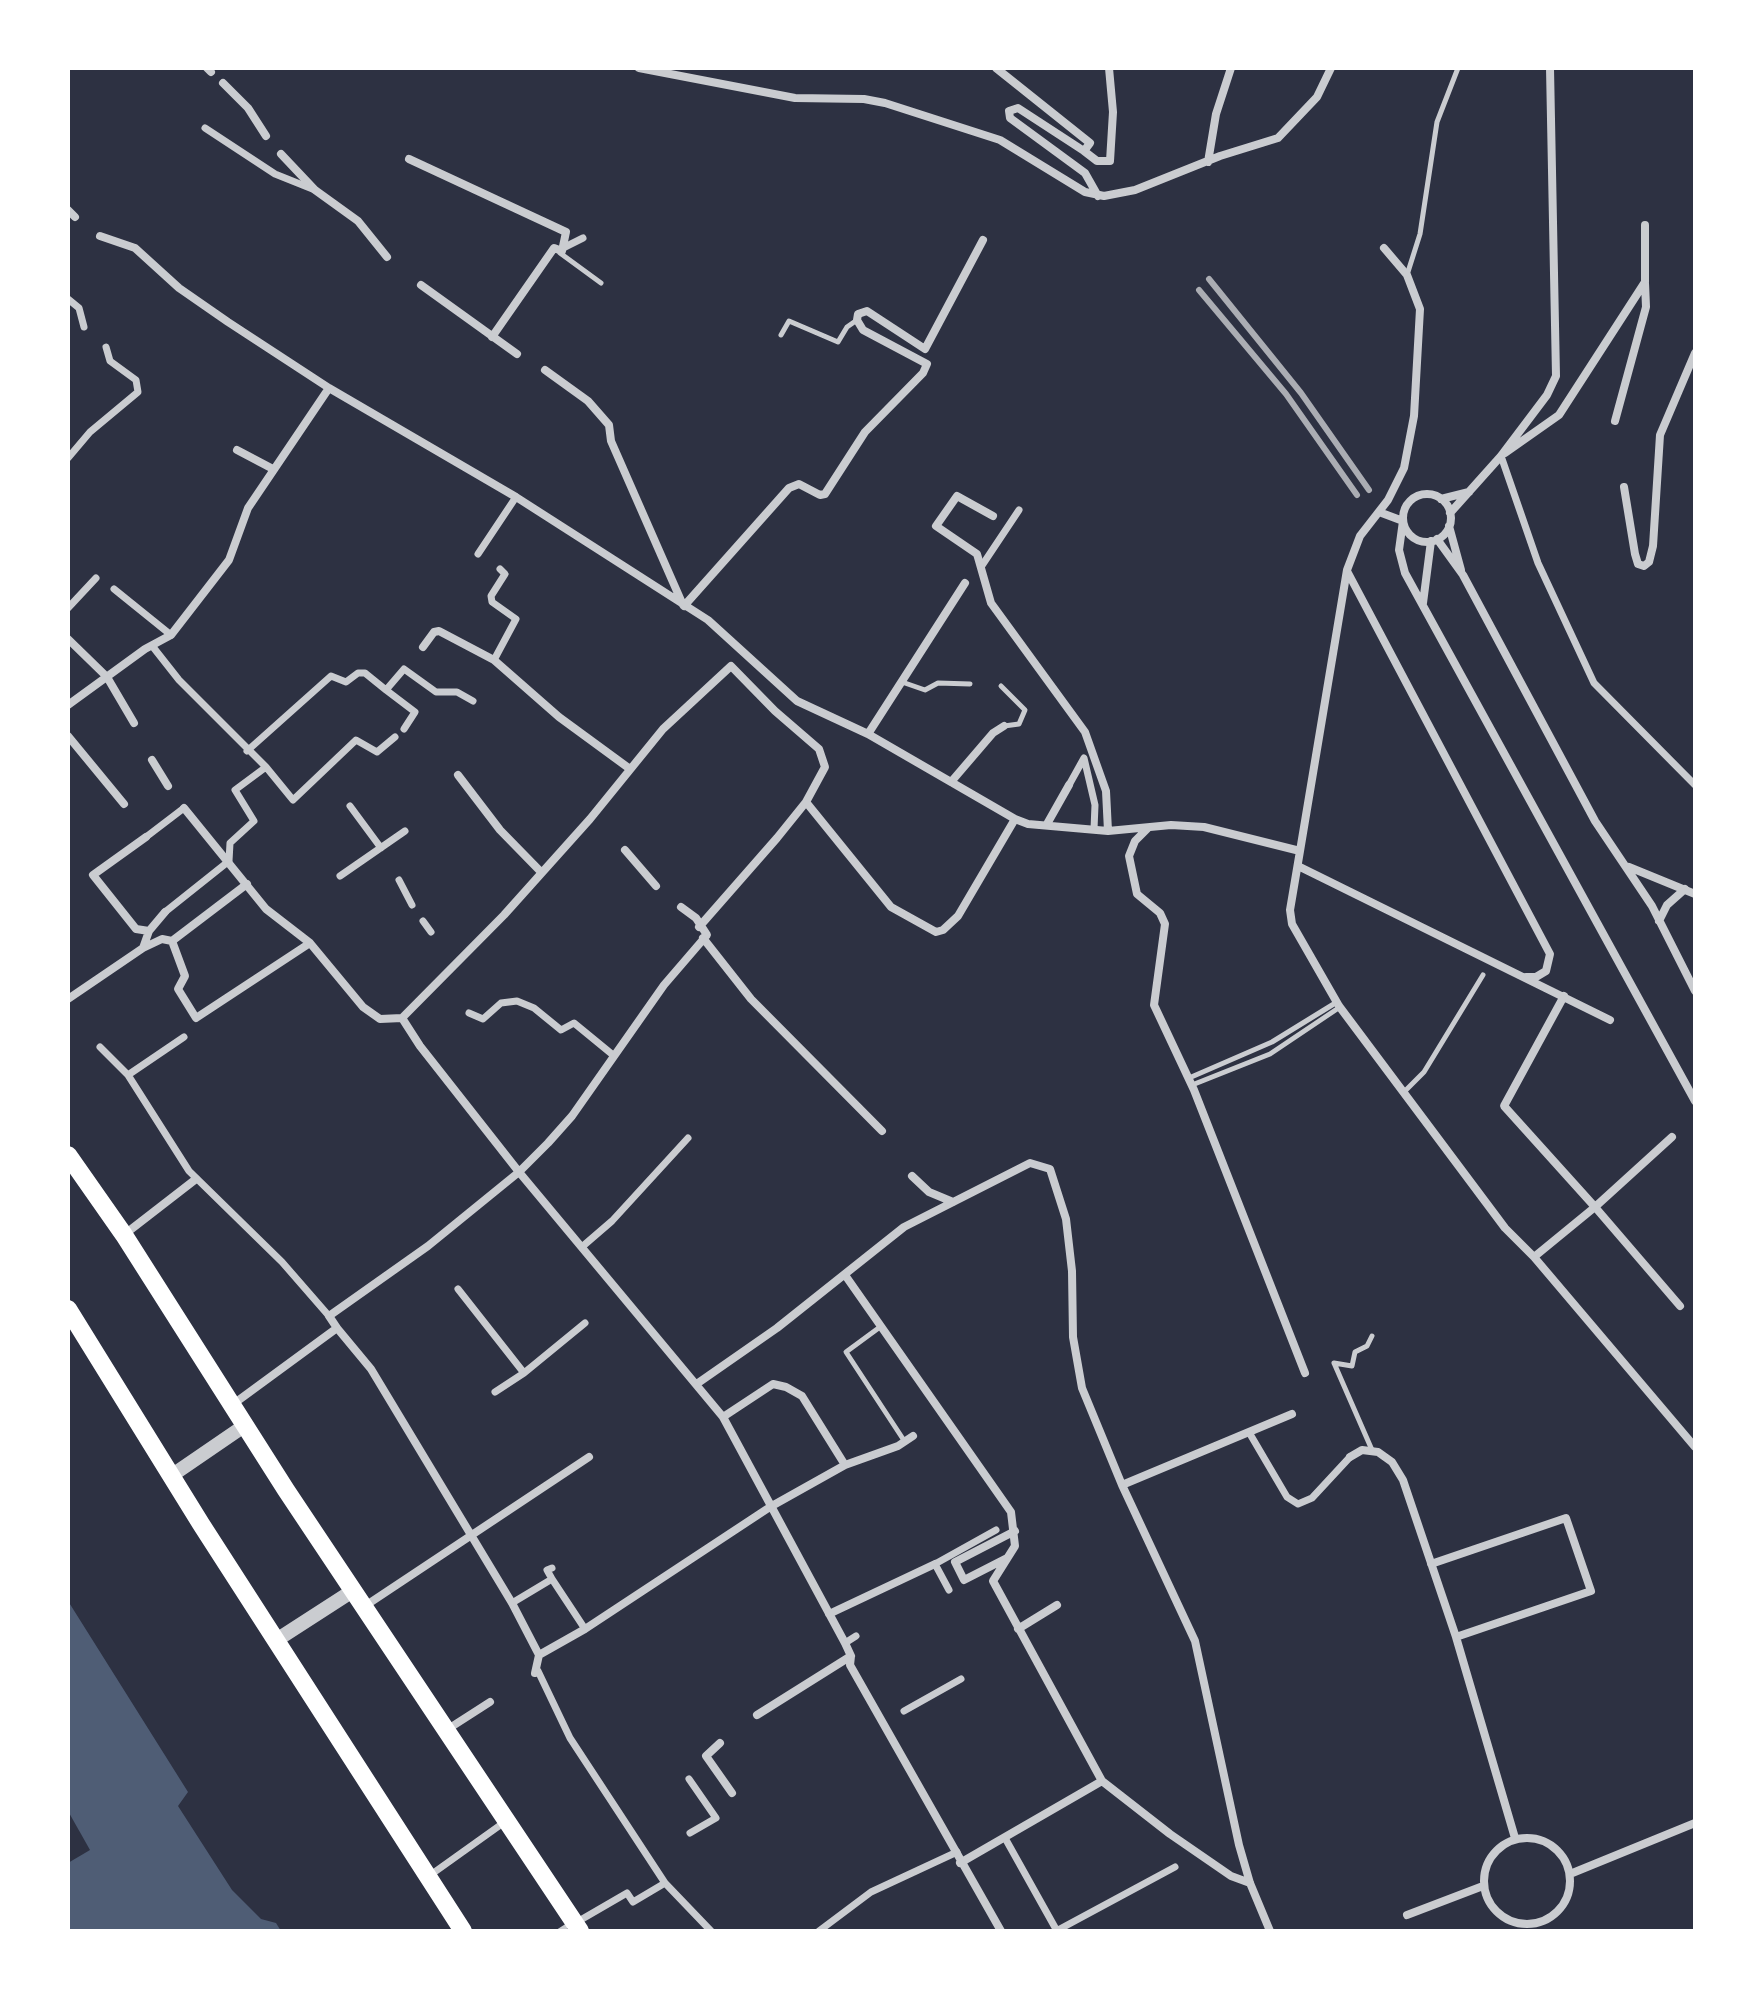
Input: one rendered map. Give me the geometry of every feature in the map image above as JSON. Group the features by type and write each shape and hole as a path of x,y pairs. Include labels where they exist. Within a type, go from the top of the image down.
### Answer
{"main road":[{"path":"68,1155 124,1235 244,1426 508,1820 572,1926"},
{"path":"68,1309 275,1641 463,1931"}],"street":[{"path":"639,68 795,98 864,99 885,103 982,134 1032,157 1072,184 1098,196 1135,190 1264,145 1287,133 1317,97 1331,68"},
{"path":"996,68 1086,139 1090,145 1084,151"},
{"path":"1098,196 1085,173 1010,118 1009,111 1018,108 1097,161 1110,161 1113,112 1109,68"},
{"path":"1208,162 1216,114 1231,68"},
{"path":"1450,513 1501,456 1547,395 1556,376 1550,68"},
{"path":"223,83 248,108 266,136"},
{"path":"205,128 275,174 315,190"},
{"path":"281,154 315,190 358,221 387,257"},
{"path":"409,159 566,232 558,248 492,337"},
{"path":"1615,421 1646,307 1645,225"},
{"path":"100,236 135,248 203,306 329,388 516,497 708,620 797,701 868,734 1015,819 1028,824 1120,832 1150,827 1204,827 1300,851"},
{"path":"558,248 583,238"},
{"path":"684,606 792,486 799,484 820,495 825,494 865,432 923,373 927,364 863,330 857,320 861,311 867,311 925,349 983,240"},
{"path":"1384,248 1407,275 1420,309 1421,330 1409,450 1393,491 1360,536 1347,570 1290,910 1292,924 1338,1005 1505,1228 1534,1257 1695,1447"},
{"path":"1501,456 1559,415 1645,282"},
{"path":"421,285 517,354"},
{"path":"68,299 79,308 84,327"},
{"path":"68,458 90,432 138,392 136,380 110,361 106,347"},
{"path":"1624,487 1635,554 1638,564 1644,566 1649,562 1653,546 1660,435 1695,353"},
{"path":"545,370 588,401 609,425 611,441 684,606"},
{"path":"68,705 171,635 233,553 248,508 329,388"},
{"path":"237,450 273,469"},
{"path":"1501,456 1538,563 1594,683 1695,785"},
{"path":"1393,491 1410,501"},
{"path":"1470,491 1441,499 1427,494 1410,501 1403,521 1399,550 1405,573 1695,1101"},
{"path":"993,516 957,496 936,526 973,550 991,603 1085,732 1106,791 1108,831"},
{"path":"478,554 516,497"},
{"path":"1441,499 1450,513 1449,526 1463,575"},
{"path":"981,567 1019,510"},
{"path":"1379,512 1403,521 1417,539 1434,540 1463,575 1605,838 1628,866 1695,991"},
{"path":"1423,604 1434,540 1449,526"},
{"path":"494,660 516,619 492,602 491,596 505,574 500,569"},
{"path":"1347,570 1550,954 1546,971 1536,977 1526,977"},
{"path":"68,608 96,578"},
{"path":"868,734 965,583"},
{"path":"114,589 171,635"},
{"path":"423,647 434,632 439,631 494,660 559,717 630,769"},
{"path":"68,639 107,677 134,723"},
{"path":"153,647 179,680 266,767 293,800 356,740 377,752 395,737"},
{"path":"149,931 136,929 93,875 184,808 266,909 310,943 370,1014 380,1019 402,1018 436,988 452,964 504,915 590,819 663,729 731,666 824,757 824,770 806,802 699,927"},
{"path":"386,690 404,669 436,692 453,691 473,701"},
{"path":"247,751 331,676 346,682 358,673 365,673 415,712 404,729"},
{"path":"772,709 784,691"},
{"path":"951,782 993,733 1004,726"},
{"path":"68,736 124,804"},
{"path":"1047,824 1084,758 1095,805 1094,829"},
{"path":"152,760 168,786"},
{"path":"143,948 149,931 165,912 229,861 230,843 254,821 235,790 266,767"},
{"path":"458,775 500,830 541,872"},
{"path":"806,802 891,907 936,932 943,930 958,916 1015,819"},
{"path":"350,806 381,849"},
{"path":"1129,856 1135,841 1150,827"},
{"path":"340,876 405,831"},
{"path":"1120,832 1139,898 1164,920 1152,999 1190,1082 1305,1373"},
{"path":"625,850 656,886"},
{"path":"1298,866 1610,1020"},
{"path":"1628,866 1695,894"},
{"path":"399,880 412,905"},
{"path":"68,999 143,948 162,939 172,941 247,884"},
{"path":"1659,921 1667,905 1685,889"},
{"path":"681,907 696,918 705,937 751,999 882,1131"},
{"path":"423,921 431,932"},
{"path":"329,1316 428,1246 519,1172 572,1116 613,1055 705,937"},
{"path":"172,941 185,976 178,989 196,1018 310,943"},
{"path":"1564,996 1504,1106 1680,1306"},
{"path":"469,1013 483,1019 501,1003 517,1001 534,1008 561,1030 574,1023 613,1055"},
{"path":"402,1018 420,1046 519,1172 583,1246 666,1352 698,1383 723,1417 845,1643 851,1656 850,1665 1001,1931"},
{"path":"128,1075 184,1037"},
{"path":"100,1047 128,1075 196,1179 282,1262 371,1369 520,1617 539,1655 537,1672 570,1738 665,1883 711,1931"},
{"path":"1534,1257 1672,1137"},
{"path":"583,1246 612,1221 688,1138"},
{"path":"698,1383 845,1275 904,1227 1030,1163 1045,1165 1056,1178 1069,1245 1073,1337 1082,1388 1122,1485 1185,1612 1195,1641 1250,1883 1270,1931"},
{"path":"912,1176 929,1192 953,1202"},
{"path":"124,1235 196,1179"},
{"path":"845,1275 942,1418 1008,1507 1015,1531 1010,1557 994,1578 996,1587 1102,1781 1170,1834 1231,1876 1250,1883"},
{"path":"458,1289 524,1373"},
{"path":"495,1392 524,1373 585,1323"},
{"path":"232,1405 337,1328"},
{"path":"723,1417 773,1384 798,1392 845,1465"},
{"path":"1122,1485 1292,1414"},
{"path":"171,1476 244,1426"},
{"path":"1250,1434 1287,1497 1298,1504 1312,1498 1350,1457 1362,1450 1385,1455 1398,1471 1456,1637 1515,1838"},
{"path":"539,1655 585,1629 770,1507 845,1465 913,1436"},
{"path":"275,1641 360,1598 589,1457"},
{"path":"1431,1564 1566,1518 1591,1591 1456,1637"},
{"path":"829,1614 935,1564 996,1530"},
{"path":"1010,1557 964,1580 955,1562 1015,1531"},
{"path":"935,1564 950,1589 938,1595"},
{"path":"552,1568 547,1570 585,1629"},
{"path":"512,1603 552,1579"},
{"path":"1018,1629 1057,1605"},
{"path":"845,1643 856,1636"},
{"path":"757,1715 851,1656"},
{"path":"904,1711 961,1679"},
{"path":"448,1729 490,1702"},
{"path":"720,1743 706,1756 732,1793"},
{"path":"689,1779 716,1818 690,1833"},
{"path":"960,1863 1102,1781"},
{"path":"429,1876 508,1820"},
{"path":"1570,1874 1695,1823"},
{"path":"1010,1835 1057,1931 1175,1867"},
{"path":"1515,1838 1542,1840 1555,1848 1570,1874 1570,1886 1560,1909 1538,1923 1526,1924 1503,1917 1494,1909 1483,1886 1490,1857 1515,1838"},
{"path":"819,1931 871,1892 957,1852"},
{"path":"572,1926 627,1893 633,1902 665,1883"},
{"path":"1407,1915 1483,1886"}],"lane":[{"path":"1407,275 1420,234 1437,122 1458,68"},
{"path":"558,248 601,283"},
{"path":"781,335 789,321 838,342 847,327 857,320"},
{"path":"902,682 925,690 938,683 970,684"},
{"path":"1001,686 1025,710 1019,724 1004,726"},
{"path":"1404,1092 1424,1072 1483,975"},
{"path":"1190,1082 1270,1054 1338,1005"},
{"path":"1190,1082 1338,1005"},
{"path":"880,1327 846,1352 905,1442"},
{"path":"1372,1336 1367,1346 1355,1352 1352,1366 1334,1363 1372,1450"}],"water":[{"path":"68,1601 188,1792 178,1806 232,1890 261,1919 276,1923 281,1931 68,1931"}],"pier":[{"path":"68,1811 90,1850 68,1863"}],"railway":[{"path":"1209,279 1301,393 1369,490"},
{"path":"1199,290 1286,394 1357,495"}]}
